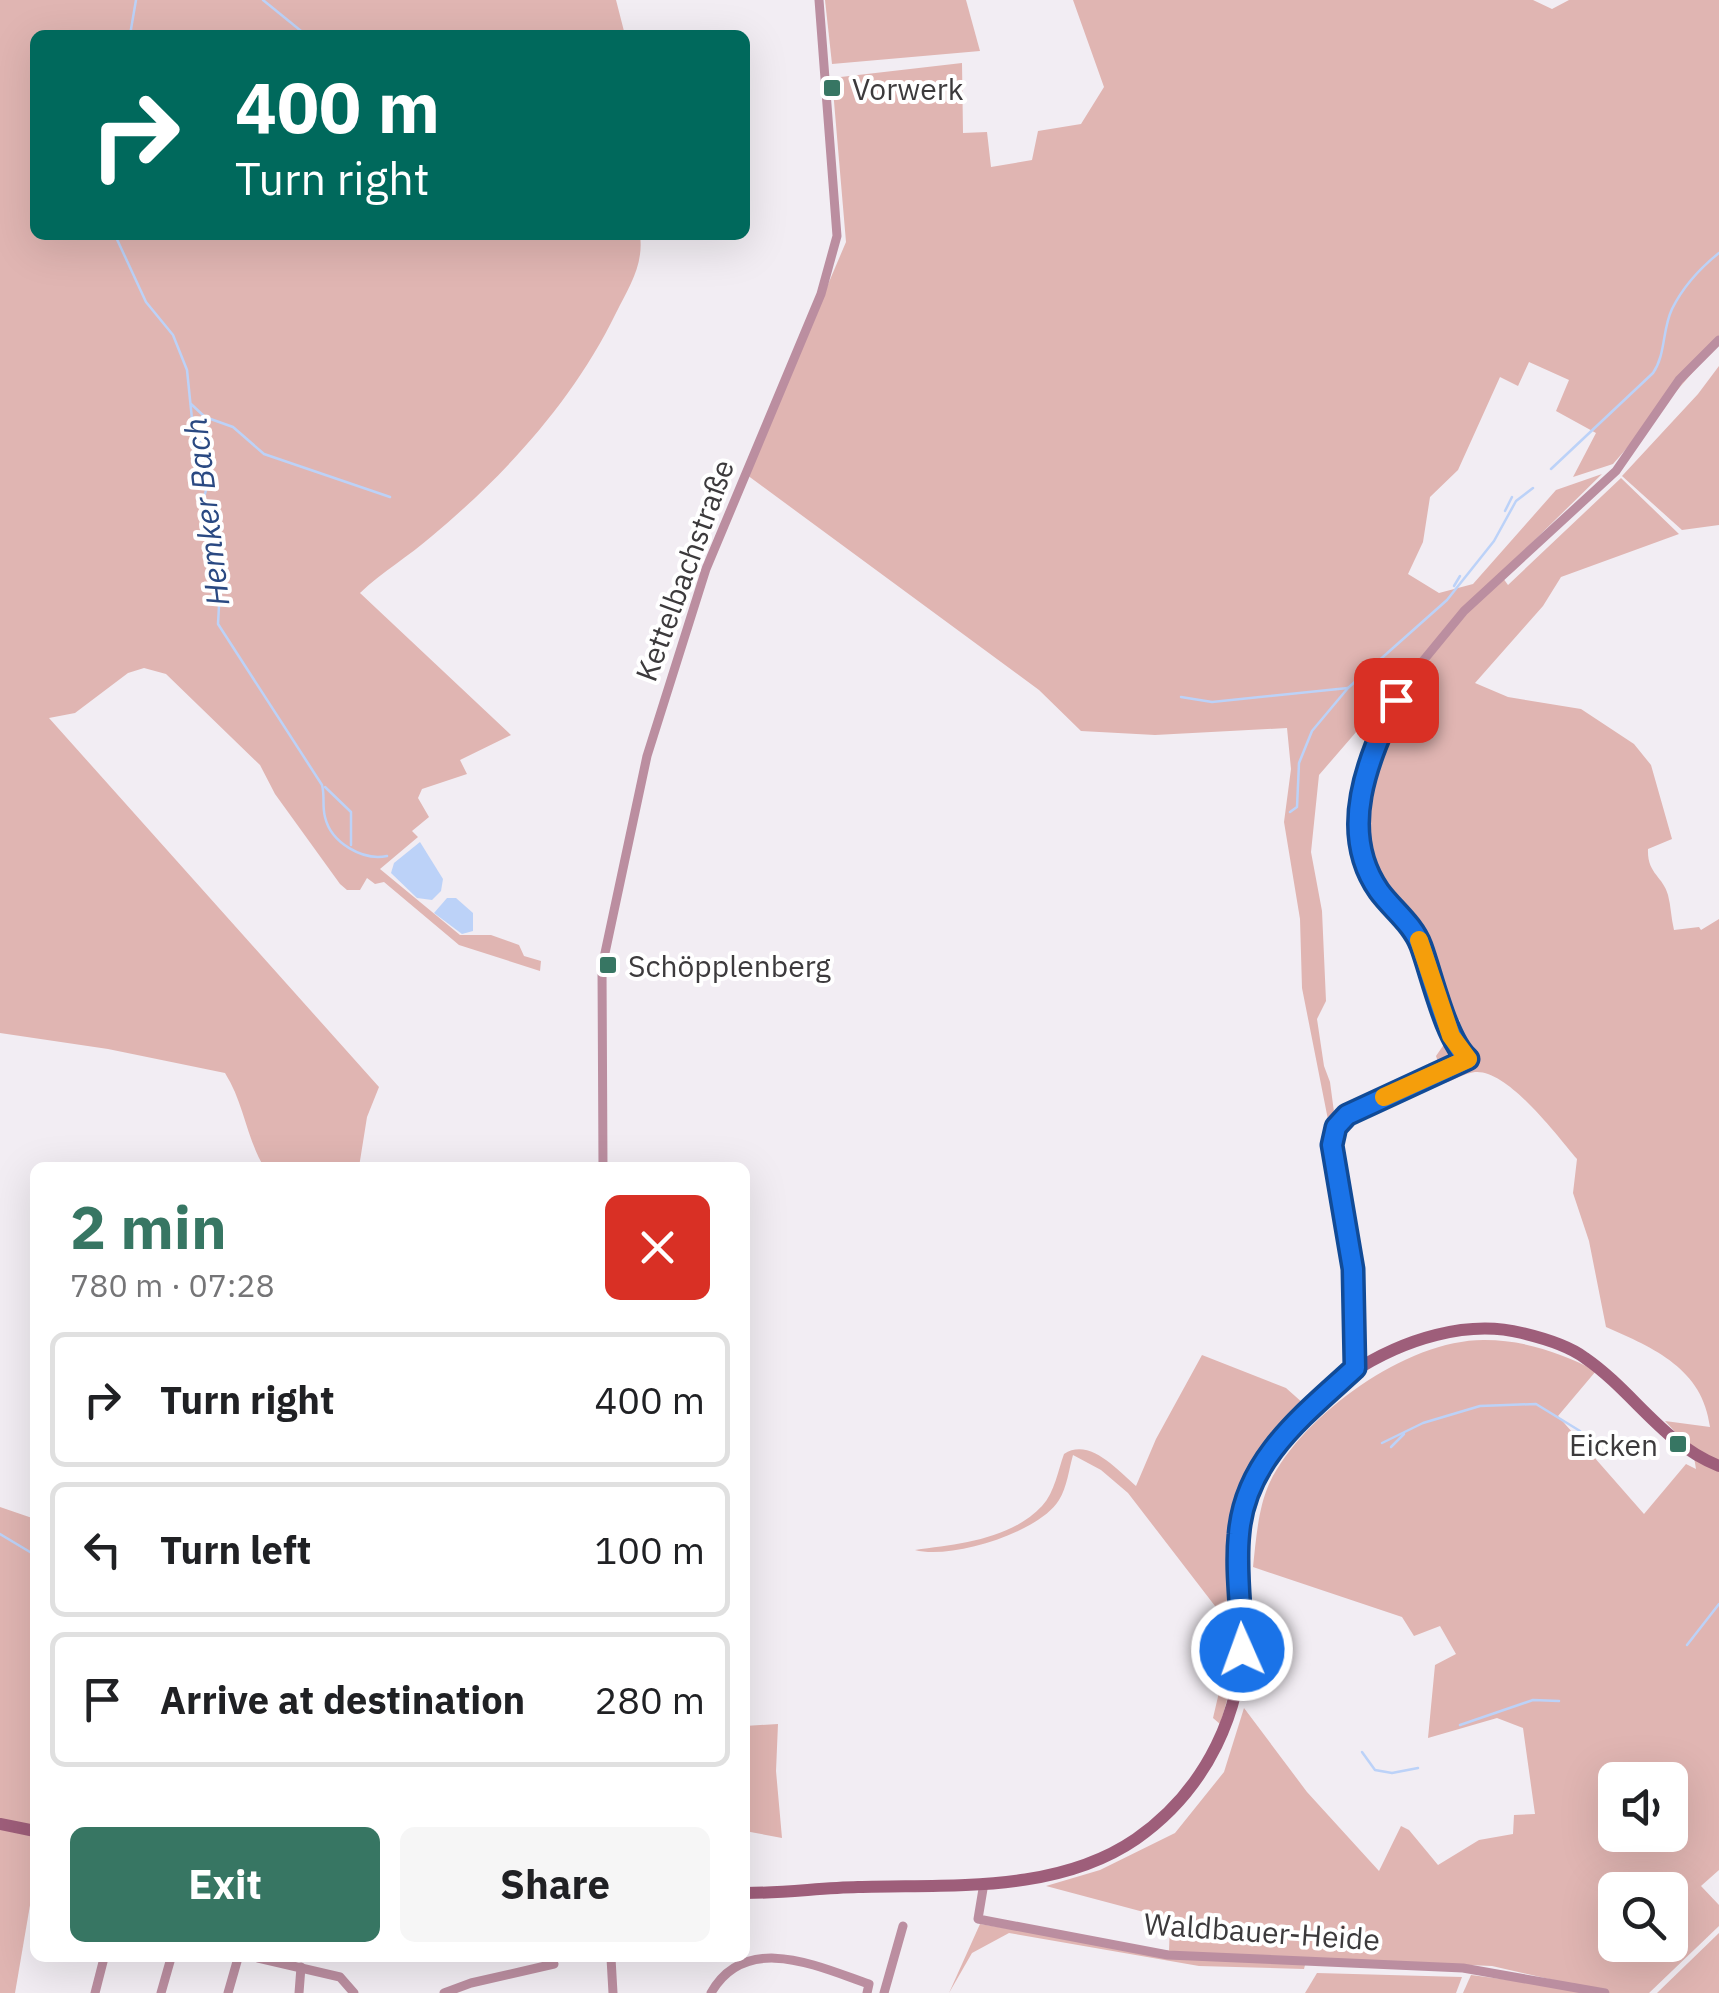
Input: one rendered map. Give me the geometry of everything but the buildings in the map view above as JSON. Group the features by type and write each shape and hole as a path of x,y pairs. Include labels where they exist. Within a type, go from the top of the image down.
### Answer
{"main road":[{"path":"750,1893 1045,1877 1115,1852 1159,1820 1193,1785 1223,1733 1238,1686 1242,1650 1239,1534 1247,1496 1281,1437 1355,1368 1393,1350 1454,1330 1520,1332 1585,1358 1678,1444 1719,1466"},
{"path":"0,1824 30,1830"},
{"path":"750,1884 828,1888"}],"street":[{"name":"Kettelbachstraße","path":"604,1162 602,967 647,756 706,569 821,294 837,236 820,0"},
{"path":"1355,1368 1353,1269 1332,1145 1336,1127 1347,1115 1468,1059 1451,1036 1418,937 1377,888 1363,856 1356,821 1378,738 1418,667 1464,611 1616,470 1678,380 1719,340"},
{"name":"Waldbauer-Heide","path":"984,1883 978,1919 1168,1956 1462,1968 1605,1993"},
{"path":"884,1993 902,1926"},
{"path":"750,1962 766,1957 790,1958 869,1984 867,1993"},
{"path":"95,1993 103,1962"},
{"path":"162,1993 171,1962"},
{"path":"228,1993 237,1962"},
{"path":"275,1962 340,1977 354,1993"},
{"path":"611,1962 613,1993"},
{"path":"711,1993 740,1965 750,1962"},
{"path":"444,1993 554,1964"},
{"path":"299,1993 301,1968"},
{"path":"850,1993 854,1978"}],"shaded area":[{"path":"0,0 616,0 624,30 30,30 30,240 640,240 641,246 630,285 599,345 536,434 432,536 360,593 511,735 460,760 467,774 422,789 418,798 429,817 412,831 418,837 380,869 460,935 491,935 519,945 524,956 541,961 540,971 459,945 384,882 375,884 367,878 360,890 347,890 275,794 260,765 166,674 144,668 128,673 75,713 49,718 379,1087 367,1117 360,1162 262,1162 225,1073 108,1049 0,1033"},
{"path":"825,0 966,0 980,51 832,64"},
{"path":"1073,0 1533,0 1552,9 1569,0 1719,0 1719,342 1613,464 1573,477 1596,433 1556,411 1569,380 1529,362 1518,386 1500,377 1458,470 1430,497 1423,542 1408,574 1439,593 1473,584 1556,490 1602,474 1500,574 1508,585 1621,478 1679,534 1561,577 1543,606 1475,683 1508,697 1581,709 1634,744 1651,765 1672,839 1648,849 1650,864 1668,895 1674,930 1701,930 1719,919 1719,1870 1701,1886 1719,1905 1719,1926 1688,1956 1688,1872 1598,1872 1598,1962 1681,1962 1649,1993 1610,1993 1492,1966 1169,1952 1170,1919 1046,1886 1100,1870 1175,1833 1224,1772 1244,1708 1307,1792 1379,1871 1401,1826 1409,1830 1438,1865 1479,1840 1513,1834 1514,1815 1535,1814 1523,1728 1497,1718 1428,1738 1435,1665 1456,1654 1440,1626 1414,1636 1402,1617 1253,1567 1260,1514 1269,1484 1306,1432 1360,1386 1423,1352 1485,1340 1528,1345 1583,1364 1596,1371 1558,1416 1644,1514 1686,1464 1696,1469 1693,1451 1665,1421 1710,1427 1698,1390 1687,1375 1642,1343 1606,1327 1589,1241 1573,1193 1577,1159 1531,1106 1502,1081 1475,1072 1445,1083 1436,1056 1460,1021 1441,998 1418,937 1377,888 1356,821 1377,738 1357,731 1319,775 1311,852 1322,911 1326,1001 1317,1019 1336,1127 1333,1145 1302,988 1300,919 1284,822 1291,769 1287,728 1155,735 1081,731 1039,690 747,475 846,242 832,78 962,63 963,133 987,132 991,167 1032,160 1038,131 1081,124 1104,87"},
{"path":"1719,366 1719,525 1682,530 1622,476"},
{"path":"1202,1355 1286,1388 1304,1404 1262,1456 1235,1514 1227,1557 1235,1610 1235,1654 1220,1724 1213,1718 1224,1671 1225,1619 1128,1493 1101,1470 1073,1455 1059,1500 1033,1523 971,1547 915,1550 983,1538 1015,1526 1042,1506 1056,1481 1064,1454 1074,1450 1103,1458 1136,1486 1156,1439"},
{"path":"0,1507 30,1517 30,1905 15,1993 0,1993"},
{"path":"778,1724 776,1771 782,1838 750,1832 750,1726"},
{"path":"980,1924 1088,1942 1305,1965 1304,1969 1199,1966 1009,1933 972,1953 949,1993"},
{"path":"1719,1933 1719,1993 1657,1993"},
{"path":"1317,1973 1462,1977 1456,1993 1305,1993"},
{"path":"1471,1975 1579,1989 1591,1993 1463,1993"}],"water":[{"path":"420,842 443,879 441,891 432,900 417,898 391,873 394,863"},
{"path":"447,898 456,898 473,913 473,931 462,934 434,913"}],"waterway":[{"name":"Hemker Bach","path":"131,30 136,0"},
{"path":"263,0 300,30"},
{"name":"Hemker Bach","path":"117,240 146,302 173,335 187,370 192,419 205,455 208,483 203,501 210,562 220,588 218,624 322,785 325,817 334,835 358,853 387,856"},
{"path":"1551,469 1653,373 1676,301 1719,253"},
{"path":"191,404 205,417 233,427 264,454 390,497"},
{"path":"1290,812 1297,807 1299,763 1312,731 1348,688 1447,600 1494,541 1516,501 1533,488"},
{"path":"1505,511 1512,497"},
{"path":"1454,586 1460,576"},
{"path":"1181,697 1212,702 1348,688"},
{"path":"325,787 351,812 351,845"},
{"path":"1382,1443 1423,1423 1480,1406 1536,1404 1580,1431"},
{"path":"1391,1447 1404,1434"},
{"path":"0,1534 30,1552"},
{"path":"1687,1645 1719,1604"},
{"path":"1460,1725 1533,1700 1559,1701"},
{"path":"1362,1752 1375,1770 1392,1773 1418,1768"}],"slow traffic":[{"path":"1384,1097 1468,1059 1451,1036 1419,940"}],"place":[{"name":"Vorwerk","path":"832,88"},
{"name":"Schöpplenberg","path":"608,965"},
{"name":"Eicken","path":"1678,1444"}],"route":[{"path":"1242,1650 1238,1553 1247,1496 1267,1455 1281,1437 1355,1368 1353,1269 1332,1145 1336,1127 1347,1115 1468,1059 1451,1036 1418,937 1377,888 1363,856 1356,821 1360,797 1378,738 1396,700"}]}
